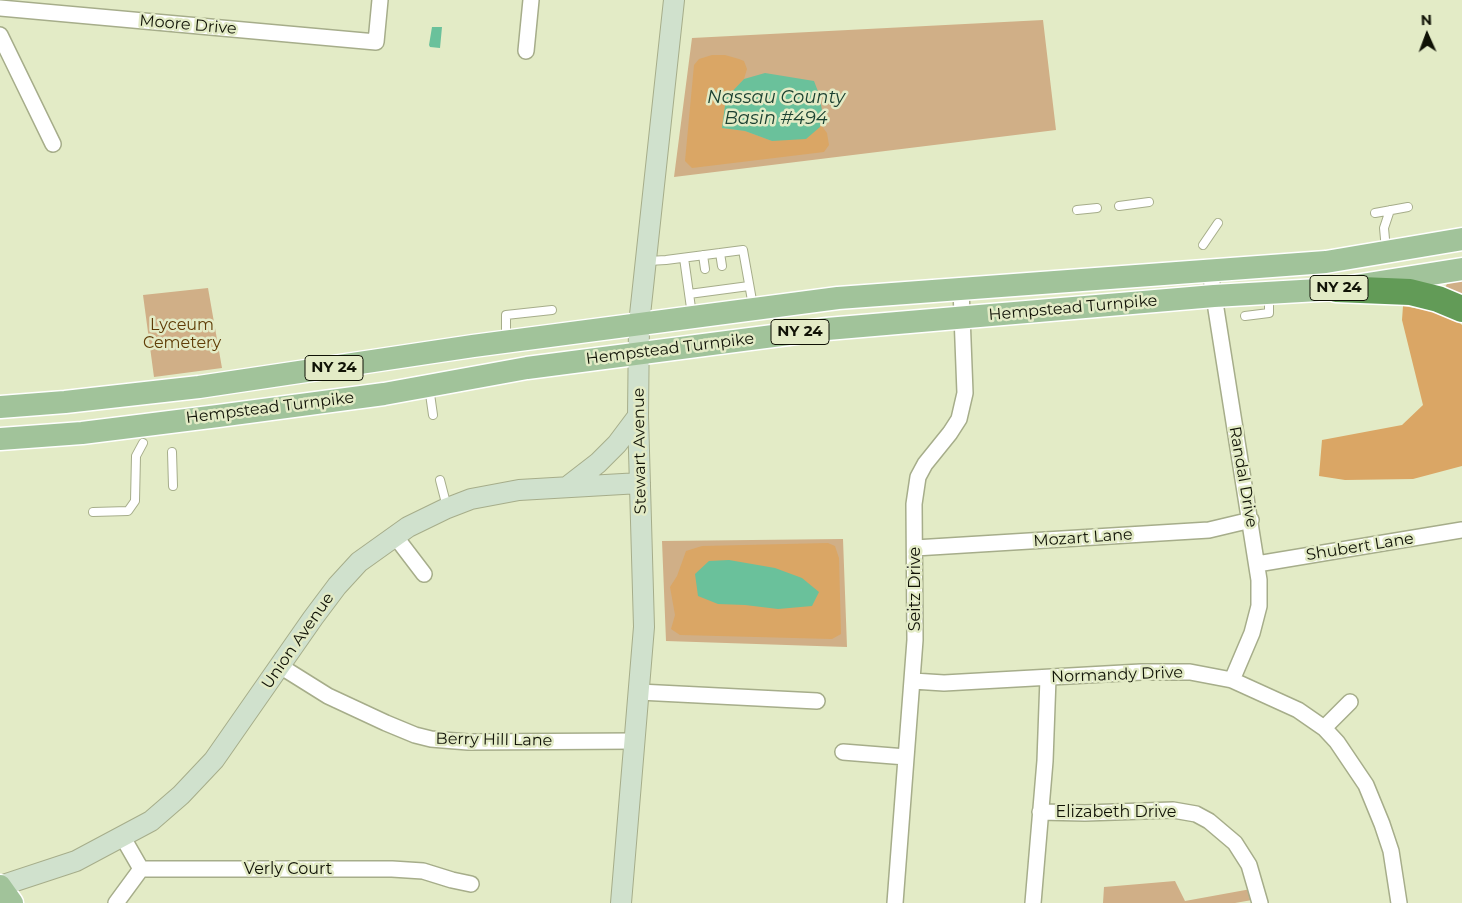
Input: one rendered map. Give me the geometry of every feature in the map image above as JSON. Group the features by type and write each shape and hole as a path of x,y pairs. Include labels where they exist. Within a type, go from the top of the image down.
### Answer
{"highway":[{"path":"1336,289 1410,292 1438,299 1462,309"}],"main road":[{"name":"Stewart Avenue","path":"622,903 644,627 638,416 639,324 674,0"},
{"name":"Hempstead Turnpike","path":"0,407 55,403 199,386 506,342 838,298 1326,262 1462,239"},
{"name":"Hempstead Turnpike","path":"0,439 82,433 384,394 527,368 638,352 827,329 1214,296 1336,289 1462,269"},
{"path":"566,487 598,463 617,444 638,416"},
{"name":"Union Avenue","path":"0,886 76,861 151,821 181,795 214,760 337,586 359,562 408,527 447,508 471,500 520,490 640,482"},
{"path":"0,886 12,903"}],"street":[{"name":"Moore Drive","path":"0,8 376,42 380,0"},
{"path":"526,51 531,0"},
{"path":"0,35 53,144"},
{"name":"Randal Drive","path":"1210,271 1260,580 1260,606 1252,633 1232,680"},
{"name":"Seitz Drive","path":"895,903 916,640 914,504 918,477 925,464 950,433 958,419 965,393 961,289"},
{"name":"Mozart Lane","path":"915,548 1210,530 1250,520"},
{"name":"Shubert Lane","path":"1257,564 1462,530"},
{"path":"395,536 424,574"},
{"name":"Berry Hill Lane","path":"280,666 328,696 386,723 415,735 431,739 468,742 636,741"},
{"name":"Normandy Drive","path":"913,681 944,682 1141,672 1190,672 1232,680 1298,710 1324,728 1337,742 1366,785 1382,824 1390,852 1400,903"},
{"path":"1033,903 1045,761 1048,678"},
{"path":"639,692 817,701"},
{"path":"1324,728 1350,702"},
{"path":"843,752 906,757"},
{"name":"Elizabeth Drive","path":"1040,812 1085,813 1173,810 1196,814 1209,821 1236,843 1249,865 1260,903"},
{"path":"116,903 140,869 122,836"},
{"name":"Verly Court","path":"140,869 423,871 472,884"}],"lane":[{"path":"1119,206 1148,202"},
{"path":"1375,213 1408,207"},
{"path":"1078,210 1097,208"},
{"path":"1387,252 1384,228 1390,210"},
{"path":"1203,245 1218,223"},
{"path":"646,261 743,250 753,309"},
{"path":"720,253 722,266"},
{"path":"703,255 705,269"},
{"path":"684,258 692,317"},
{"path":"689,294 708,288 749,286"},
{"path":"1245,316 1269,313 1269,293"},
{"path":"506,342 506,314 552,310"},
{"path":"429,385 433,415"},
{"path":"93,512 128,511 135,501 136,456 143,443"},
{"path":"172,452 173,486"},
{"path":"440,480 447,508"}],"green space":[{"path":"1043,20 1056,130 674,177 692,38"},
{"path":"1462,280 1462,298 1444,289 1447,284"},
{"name":"Lyceum Cemetery","path":"208,288 222,368 154,377 143,295"},
{"path":"843,539 847,647 666,641 662,541"},
{"path":"1175,881 1185,901 1251,889 1252,900 1235,903 1103,903 1104,887"}],"shaded area":[{"path":"712,55 725,55 744,61 747,69 744,79 726,98 722,128 745,131 772,141 820,127 821,125 827,133 829,145 824,152 692,168 685,161 694,65 699,59"},
{"path":"1403,306 1451,314 1462,325 1462,466 1413,479 1345,480 1319,476 1322,440 1402,425 1423,405 1402,320"},
{"path":"828,543 835,546 839,558 841,634 832,639 680,635 671,629 675,615 670,587 677,576 686,551 702,546"}],"water":[{"path":"432,27 442,27 440,48 430,47 429,45"},
{"name":"Nassau County Basin #494","path":"765,73 814,81 822,110 820,127 806,139 772,141 745,131 722,128 726,98 744,79"},
{"path":"729,560 775,568 802,578 819,592 812,606 778,609 718,604 698,596 695,574 709,561"}]}
